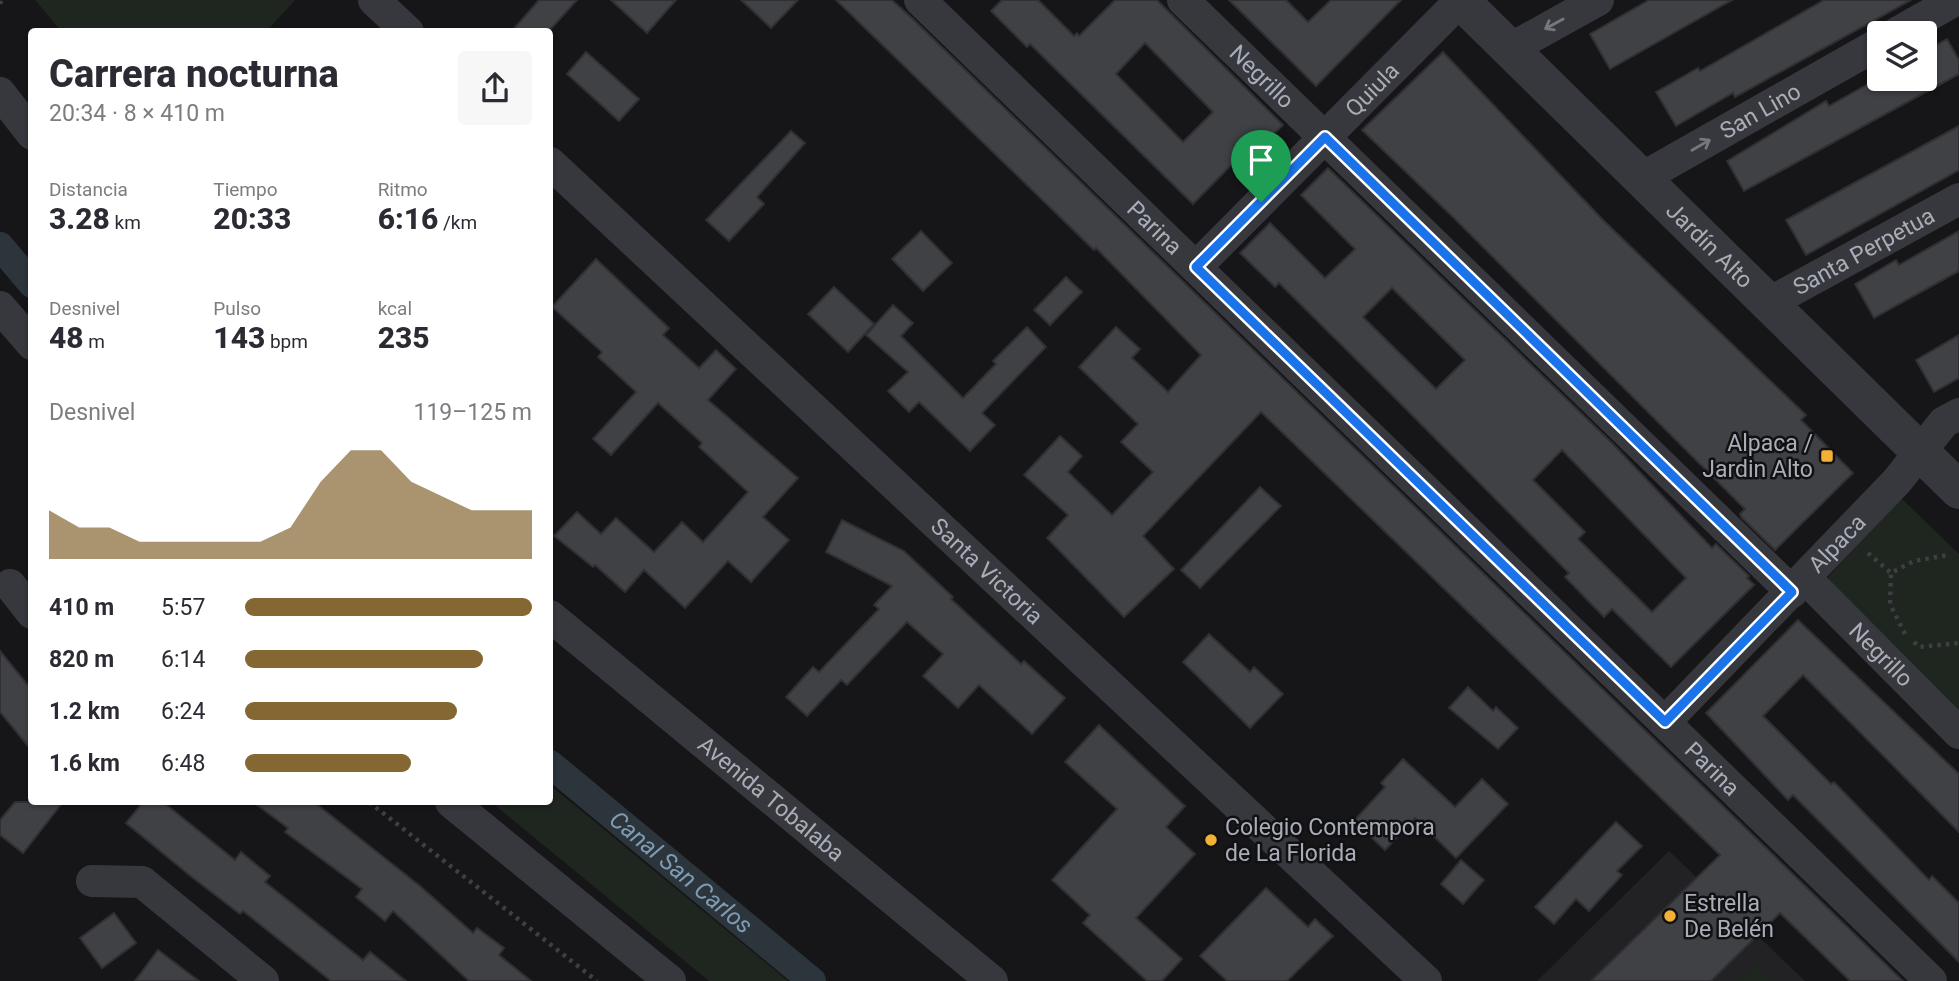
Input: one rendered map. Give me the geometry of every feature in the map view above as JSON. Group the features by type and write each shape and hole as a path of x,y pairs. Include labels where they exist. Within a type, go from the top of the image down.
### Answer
{"street":[{"path":"374,0 404,28"},
{"name":"Parina","path":"920,0 1931,981"},
{"name":"Negrillo","path":"1183,0 1799,585 1959,733"},
{"name":"Quiula","path":"1196,267 1461,0"},
{"name":"Jardín Alto","path":"1461,0 1959,490"},
{"path":"1510,49 1598,0"},
{"path":"1918,21 1955,0"},
{"name":"San Lino","path":"1642,178 1867,50"},
{"path":"0,93 28,129"},
{"name":"Santa Victoria","path":"553,166 1426,981"},
{"name":"Santa Perpetua","path":"1769,303 1959,198"},
{"path":"0,307 28,339"},
{"name":"Alpaca","path":"1665,722 1799,585 1944,422 1959,414"},
{"path":"14,582 28,606"},
{"name":"Avenida Tobalaba","path":"553,617 992,981"},
{"path":"455,805 670,981"},
{"path":"92,881 142,882 263,981"}],"path":[{"path":"1948,555 1914,561 1891,573 1890,604 1896,621 1919,647 1959,643"},
{"path":"373,805 597,981"}],"shaded area":[{"path":"35,0 295,0 270,28 58,28"},
{"path":"1901,498 1959,554 1959,721 1822,584"},
{"path":"553,787 788,981 709,981 495,805 553,805"},
{"name":"Estrella De Belén","path":"1669,851 1805,981 1537,981"},
{"path":"1756,964 1774,981 1739,981"}],"building":[{"path":"539,0 577,0 552,28 514,28"},
{"path":"611,0 676,0 647,33"},
{"path":"741,0 798,0 771,28"},
{"path":"836,0 892,0 913,19 1903,981 1850,981 1780,913 1711,981 1591,981 1720,855 1261,412 1143,536 1174,569 1124,617 1047,538 1068,515 1024,475 1060,436 1082,456 1068,472 1112,515 1153,472 1121,442 1138,424 1079,367 1116,327 1140,349 1132,358 1168,392 1201,355 1096,248 1094,250"},
{"path":"1002,0 1038,0 1074,36 1077,33 1079,36 1115,0 1157,0 1283,125 1252,155 1246,150 1193,204 1030,44 1027,47 991,11","holes":["1145,43 1213,112 1183,142 1116,74"]},
{"path":"1229,0 1286,0 1308,22 1331,0 1401,0 1316,86"},
{"path":"1649,0 1732,0 1610,69 1590,34"},
{"path":"1824,0 1911,0 1873,21 1867,21 1867,24 1735,97 1733,93 1676,126 1656,92 1698,68 1700,71"},
{"path":"1947,39 1959,60 1959,74 1937,86 1937,44"},
{"path":"586,52 639,99 619,121 567,74"},
{"path":"1443,52 1603,220 1806,415 1801,420 1853,473 1775,550 1742,518 1740,514 1745,509 1455,219 1362,130"},
{"path":"1867,85 1867,91 1928,91 1744,191 1727,161 1826,101 1829,106"},
{"path":"1959,126 1959,170 1806,255 1786,220"},
{"path":"791,131 805,143 757,197 764,204 729,241 706,220"},
{"path":"1328,168 1612,443 1712,548 1716,544 1749,576 1747,578 1754,585 1671,667 1612,609 1604,617 1565,577 1569,573 1393,396 1279,283 1275,287 1240,253 1270,223 1325,278 1355,249 1301,195","holes":["1392,288 1465,360 1436,389 1363,317","1562,450 1686,578 1652,612 1578,539 1585,532 1533,480"]},
{"path":"921,231 952,263 923,291 892,259"},
{"path":"1959,231 1959,271 1874,318 1855,284 1896,260 1899,265"},
{"path":"596,259 669,328 663,335 699,368 716,350 736,369 708,400 798,478 763,517 789,540 751,582 728,561 685,608 644,570 625,592 595,565 593,567 554,536 577,512 601,534 616,518 654,552 682,522 703,542 748,492 699,447 702,443 658,403 611,455 593,439 636,392 598,357 602,352 553,306"},
{"path":"1066,277 1082,292 1050,325 1034,310"},
{"path":"834,287 874,324 848,352 808,314"},
{"path":"893,305 913,323 901,336 963,398 996,364 993,361 1027,327 1046,347 982,413 995,425 970,451 919,402 909,412 888,391 908,372 866,335"},
{"path":"1959,335 1959,378 1934,392 1916,360"},
{"path":"1260,487 1281,506 1200,588 1181,570"},
{"path":"842,520 904,551 1021,664 1024,661 1065,698 1032,734 979,685 958,708 923,676 943,654 907,622 847,685 841,680 807,716 786,697 813,667 819,672 879,609 874,605 892,586 826,552"},
{"path":"1798,620 1959,774 1959,832 1803,675 1763,716 1831,784 1834,782 1929,880 1932,876 1959,903 1959,962 1793,795 1788,800 1706,713"},
{"path":"1209,634 1250,672 1254,667 1283,694 1250,728 1183,662"},
{"path":"0,651 28,685 28,746 0,712"},
{"path":"1468,687 1493,711 1496,707 1518,728 1498,749 1449,708"},
{"path":"1099,725 1185,806 1166,827 1195,854 1136,918 1182,959 1162,981 1147,981 1083,923 1090,915 1052,880 1117,809 1065,762"},
{"path":"1403,759 1455,807 1482,779 1508,804 1456,858 1415,818 1385,850 1354,821 1385,787 1381,783"},
{"path":"15,802 28,802 28,805 61,805 23,853 0,835 0,820"},
{"path":"141,805 167,805 235,860 241,852 270,876 265,882 363,960 370,952 406,981 331,981 243,911 240,914 193,878 126,823"},
{"path":"257,805 318,805 420,886 473,933 477,928 504,948 499,955 531,981 469,981 393,911 385,921 356,897 362,889 285,832 288,828"},
{"path":"1616,822 1642,846 1617,871 1622,875 1589,911 1576,899 1554,924 1535,907"},
{"path":"1461,860 1484,880 1463,904 1441,884"},
{"path":"1266,888 1308,927 1315,919 1333,936 1287,981 1227,981 1200,956"},
{"path":"114,913 136,943 102,968 80,938"},
{"path":"158,950 199,981 135,981"}],"waterway":[{"name":"Canal San Carlos","path":"0,246 28,279"},
{"name":"Canal San Carlos","path":"553,766 812,981"}],"place":[{"name":"Alpaca / Jardin Alto","path":"1827,456"},
{"name":"Colegio Contempora de La Florida","path":"1211,840"},
{"name":"Estrella De Belén","path":"1670,916"}],"route":[{"path":"1325,137 1792,592 1665,722 1196,267 1261,202 1325,137"}]}
